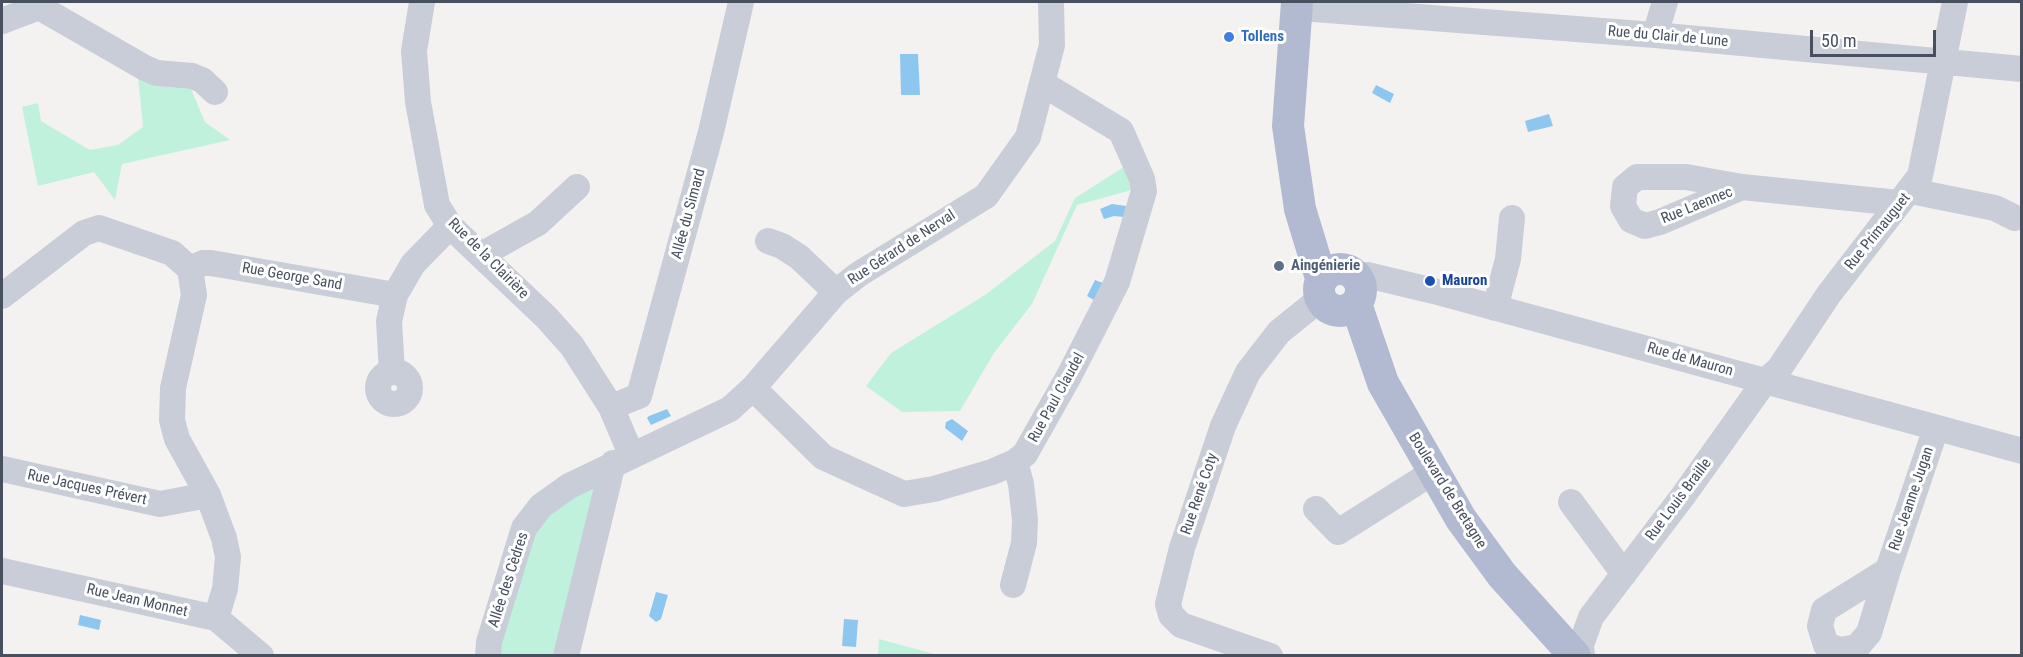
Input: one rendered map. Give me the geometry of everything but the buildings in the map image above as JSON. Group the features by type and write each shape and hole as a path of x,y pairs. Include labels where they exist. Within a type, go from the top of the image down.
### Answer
{"main road":[{"name":"Boulevard de Bretagne","path":"1309,4 1310,148 1316,192 1340,290 1377,401 1409,461 1448,524 1549,643 1575,656"},
{"name":"Boulevard de Bretagne","path":"1340,290 1363,332 1383,383 1421,452 1461,519 1549,643"}],"street":[{"name":"Rue de la Clairière","path":"422,2 414,51 418,102 432,189 437,205 450,226 546,317 572,346 611,407 622,459"},
{"name":"Allée du Simard","path":"611,407 639,396 711,132 741,2"},
{"name":"Rue Gérard de Nerval","path":"622,459 730,409 753,388 836,292 859,274 986,196 1028,137 1052,45 1051,2"},
{"path":"1655,35 1665,2"},
{"name":"Rue Primauguet","path":"1765,381 1779,369 1829,294 1920,176 1955,2"},
{"path":"2,21 40,4 145,68 157,74 192,76 202,80 215,92"},
{"name":"Rue du Clair de Lune","path":"1309,4 1478,12 1655,35 2022,69"},
{"name":"Rue Paul Claudel","path":"753,388 823,457 904,494 934,489 992,472 1015,462 1032,444 1117,282 1144,191 1142,179 1120,131 1043,84"},
{"path":"481,255 538,223 577,187"},
{"name":"Rue Laennec","path":"1742,187 1905,197 1995,208 2015,218"},
{"path":"1495,308 1508,259 1512,218"},
{"path":"392,372 389,321 395,295 413,264 450,226"},
{"path":"2,296 84,233 99,228 172,253 190,269 194,295 173,388 172,420 177,439 208,495 224,538 228,557 225,589 216,618"},
{"path":"768,242 782,246 799,257 836,292"},
{"name":"Rue George Sand","path":"190,269 203,263 212,264 395,295"},
{"name":"Rue de Mauron","path":"1340,290 1367,275 2022,451"},
{"name":"Rue René Coty","path":"1270,656 1181,625 1171,615 1168,604 1182,548 1223,426 1248,372 1279,332 1340,290"},
{"name":"Rue Louis Braille","path":"1582,656 1581,645 1591,617 1765,381"},
{"name":"Rue Jeanne Jugan","path":"1888,570 1936,428"},
{"path":"566,656 622,459"},
{"name":"Allée des Cèdres","path":"488,656 489,642 524,528 541,506 569,486 622,459"},
{"path":"1012,585 1024,543 1025,520 1021,484 1015,462"},
{"name":"Rue Jacques Prévert","path":"2,469 160,504 208,495"},
{"path":"1316,509 1338,532 1422,479"},
{"path":"1570,502 1623,574"},
{"name":"Rue Jean Monnet","path":"2,571 216,618 261,656"},
{"path":"1549,643 1591,617"}],"green space":[{"path":"138,76 156,86 191,89 205,122 230,140 122,164 115,200 94,172 38,186 22,107 38,103 41,121 90,150 118,145 143,127"},
{"path":"1124,167 1132,190 1077,205 1032,304 994,353 960,411 902,412 866,386 891,353 985,295 1055,241 1075,198"},
{"path":"605,479 560,655 497,656 535,528 552,507"},
{"path":"879,639 938,655 878,655"}],"water":[{"path":"900,54 918,54 920,95 901,95"},
{"path":"1376,85 1394,94 1390,103 1372,93"},
{"path":"1549,114 1553,126 1528,132 1525,121"},
{"path":"1112,204 1126,206 1124,217 1114,216 1104,219 1100,209"},
{"path":"1095,280 1103,283 1094,300 1087,296"},
{"path":"667,409 671,416 651,425 647,418 649,416"},
{"path":"952,419 968,431 962,441 945,428 946,422"},
{"path":"656,592 668,595 661,619 656,622 649,616"},
{"path":"80,615 101,620 99,630 78,625"},
{"path":"844,619 858,620 856,647 842,646"}],"place":[{"name":"Tollens","path":"1229,37"},
{"name":"Aingénierie","path":"1279,266"},
{"name":"Mauron","path":"1430,281"}]}
